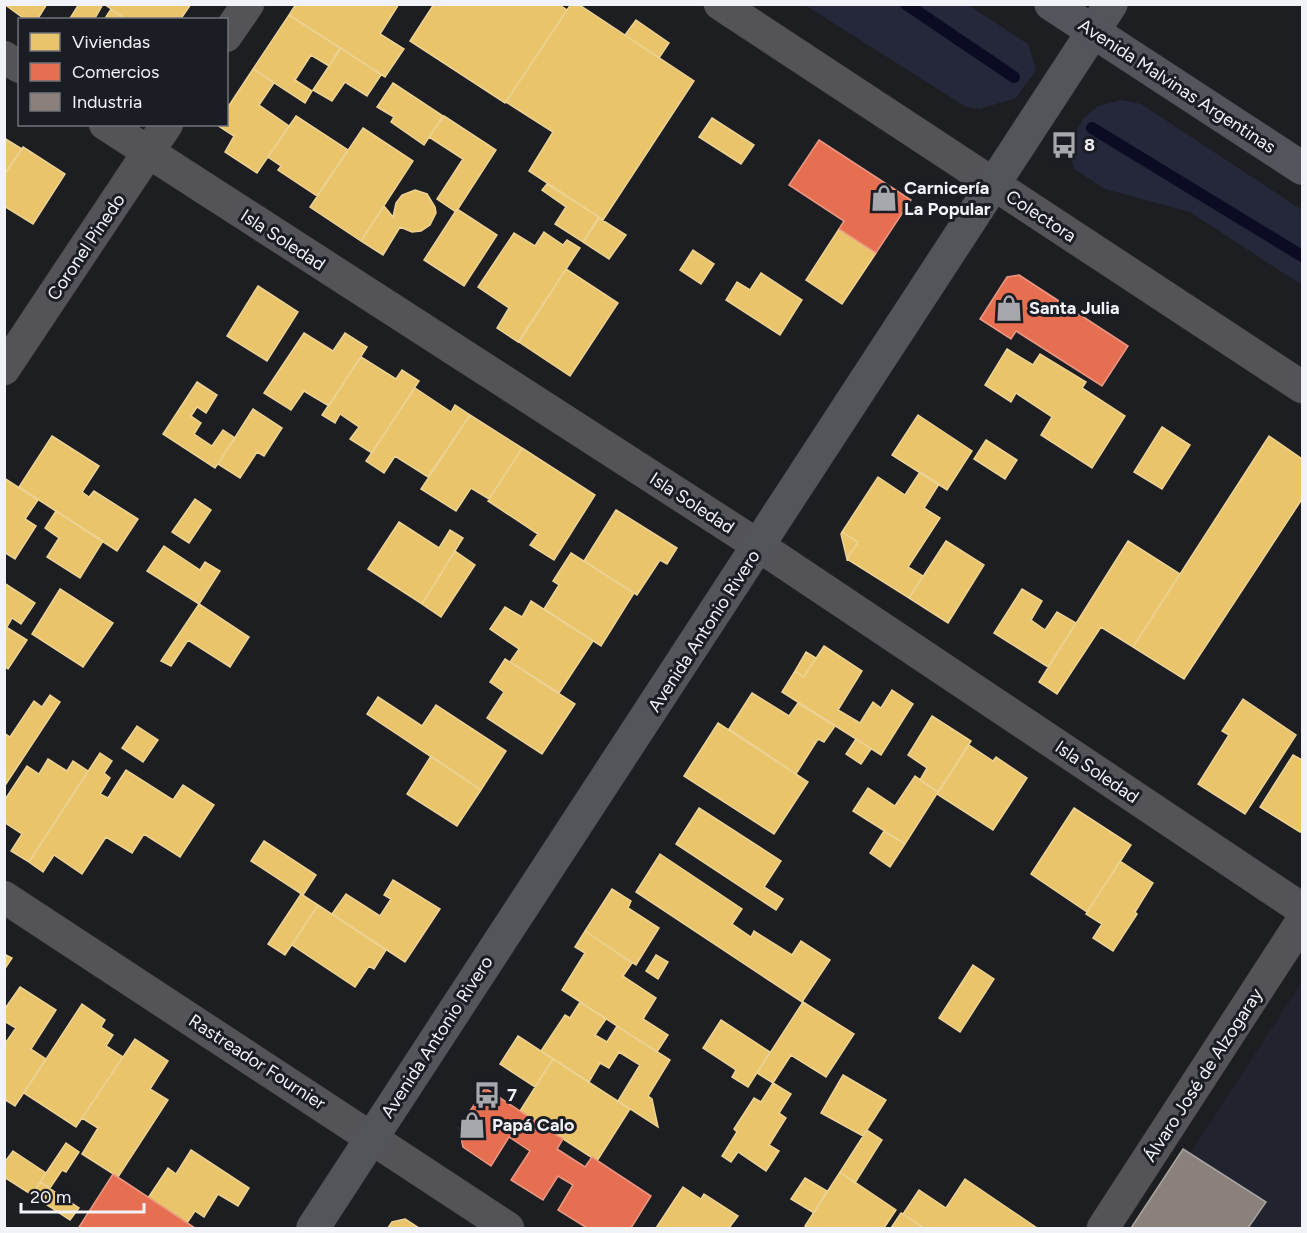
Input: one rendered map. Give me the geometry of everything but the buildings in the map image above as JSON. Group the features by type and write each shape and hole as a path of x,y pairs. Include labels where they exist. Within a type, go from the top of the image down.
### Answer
{"main road":[{"name":"Avenida Malvinas Argentinas","path":"1051,4 1302,168"},
{"name":"Avenida Antonio Rivero","path":"313,1228 1111,4"}],"street":[{"path":"228,33 248,4"},
{"name":"Colectora","path":"720,4 1302,387"},
{"path":"4,57 18,67"},
{"name":"Isla Soledad","path":"108,126 759,546 1302,909"},
{"name":"Coronel Pinedo","path":"4,369 166,126"},
{"name":"Rastreador Fournier","path":"4,897 508,1228"},
{"name":"Álvaro José de Alzogaray","path":"1103,1228 1302,921"}],"shaded area":[{"path":"805,5 968,5 1028,44 1036,70 1016,98 980,109 966,107"},
{"path":"1121,100 1141,104 1302,210 1302,285 1190,212 1105,189 1074,169 1068,148 1083,119 1098,106"},
{"path":"1302,982 1302,1228 1141,1228"}],"waterway":[{"path":"906,4 1014,77"},
{"path":"1092,128 1302,256"}],"place":[{"name":"8","path":"1064,145"},
{"name":"Carnicería La Popular","path":"884,198"},
{"name":"Santa Julia","path":"1009,308"},
{"name":"7","path":"487,1095"},
{"name":"Papá Calo","path":"472,1125"}]}
